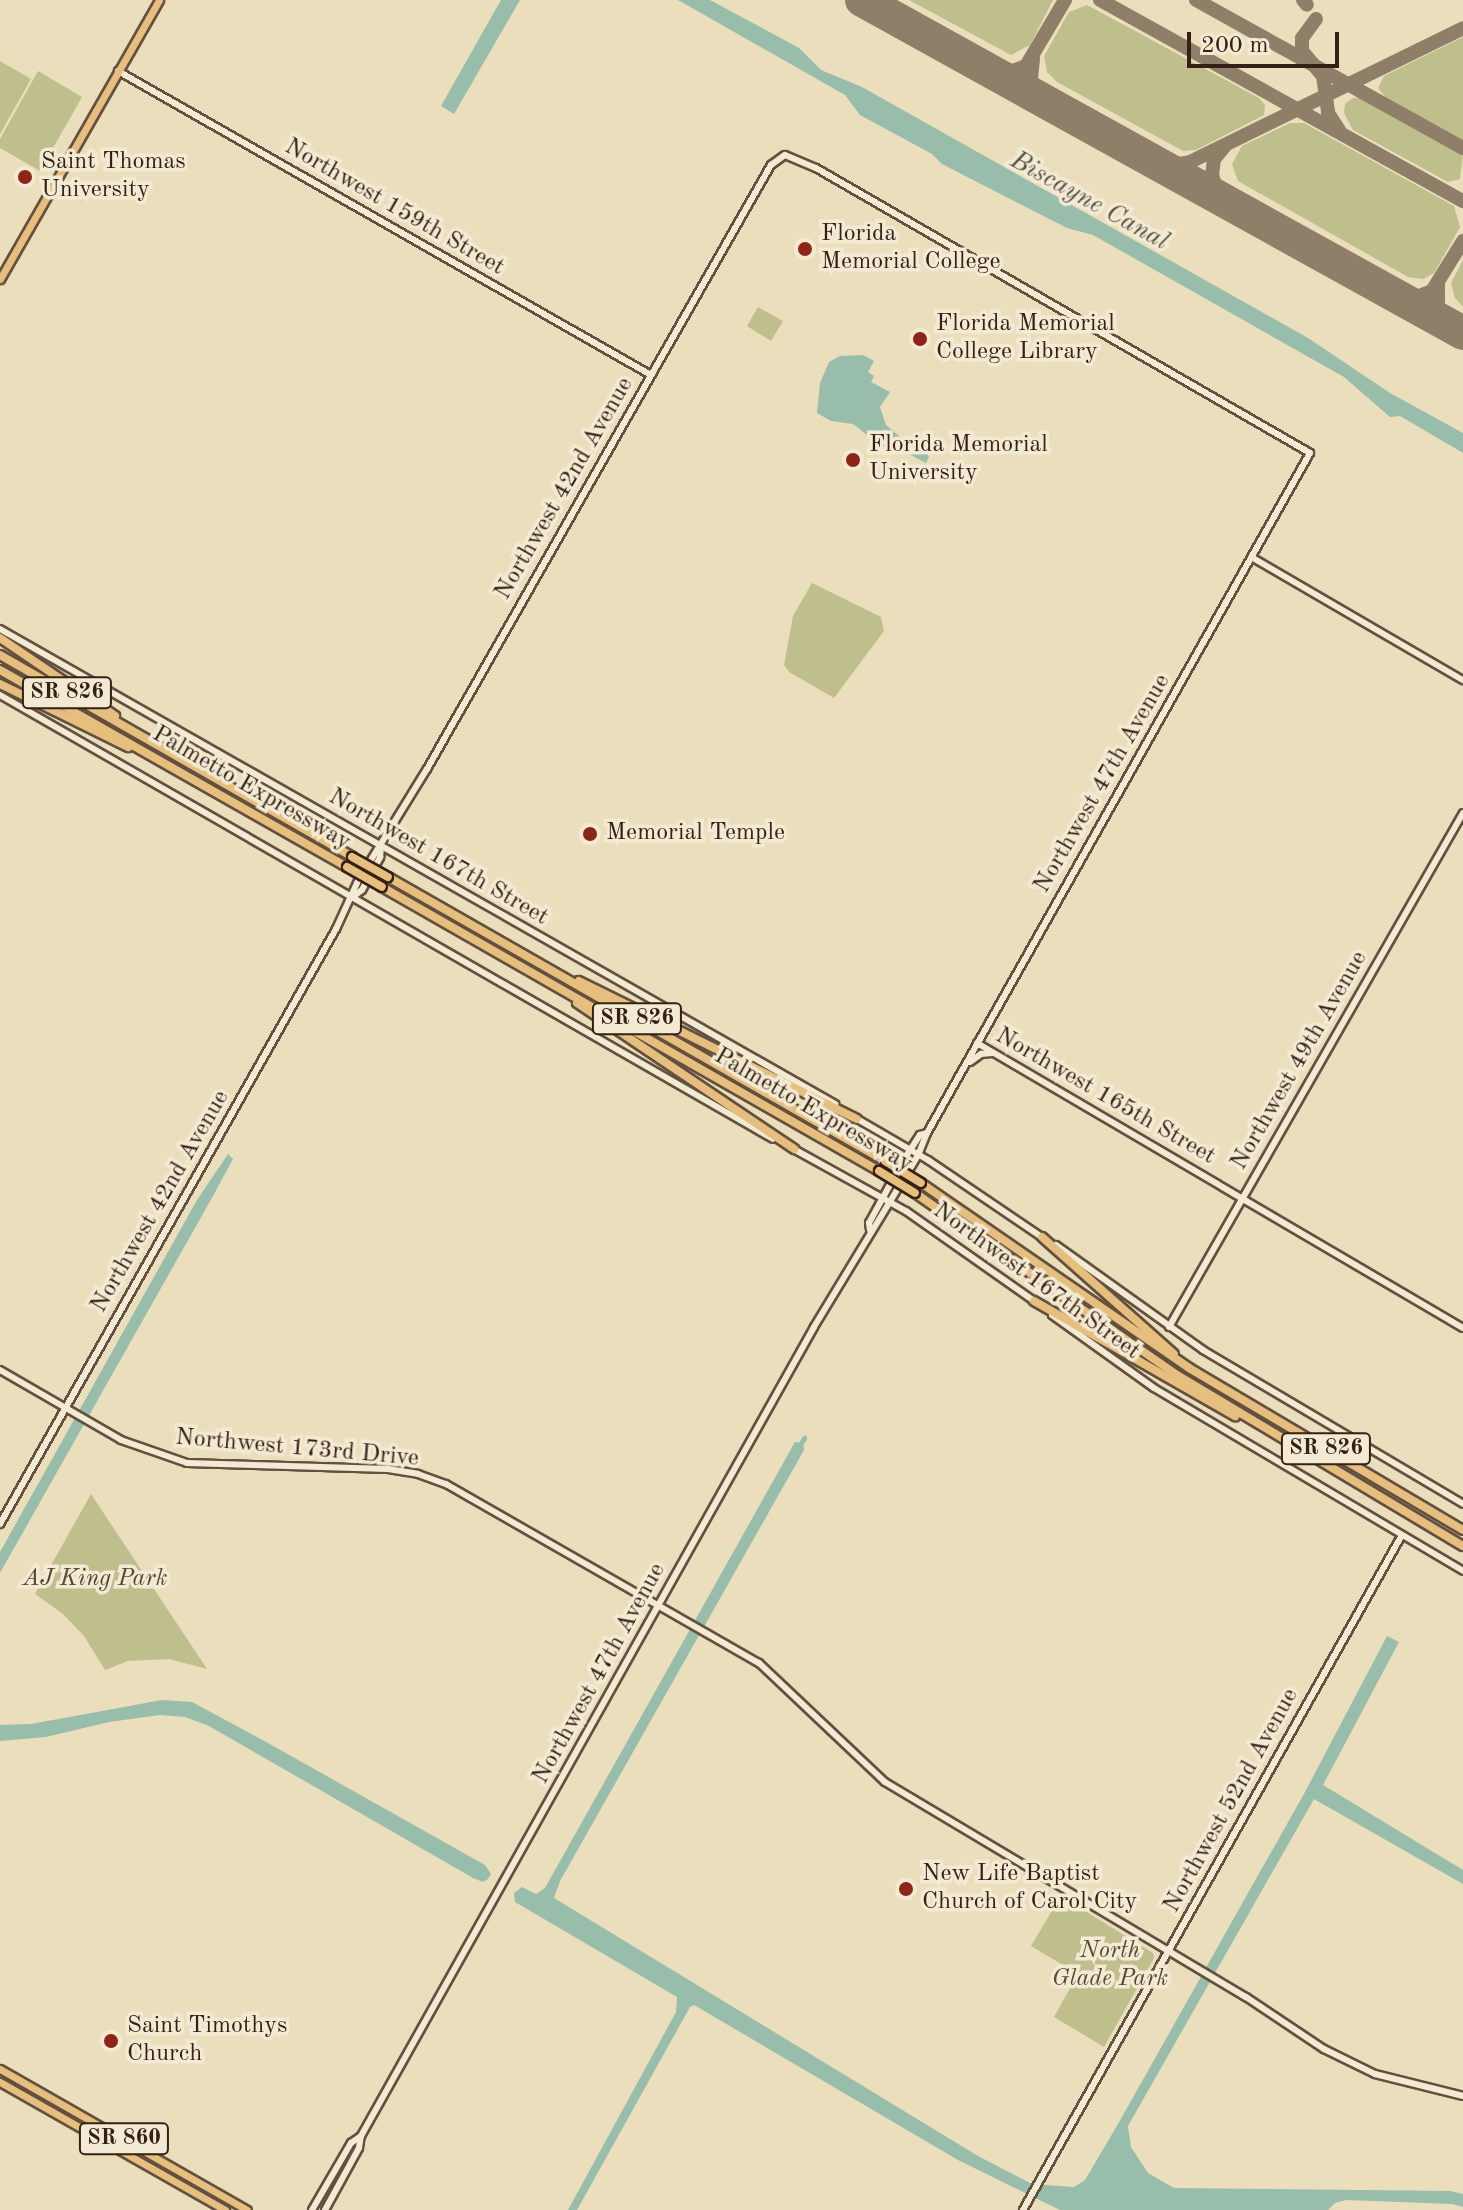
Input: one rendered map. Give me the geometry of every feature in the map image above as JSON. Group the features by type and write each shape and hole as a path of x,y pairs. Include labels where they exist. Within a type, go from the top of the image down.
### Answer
{"highway":[{"path":"0,638 100,704 134,731"},
{"name":"Palmetto Expressway","path":"0,655 885,1161 1189,1368 1463,1530"},
{"name":"Palmetto Expressway","path":"0,670 879,1171 1008,1255 1143,1353 1260,1427 1463,1546"},
{"path":"0,684 160,761"},
{"path":"554,971 588,984 857,1119"},
{"path":"557,987 589,1013 794,1149"},
{"path":"1042,1237 1189,1368"},
{"path":"1034,1301 1227,1413 1260,1427"}],"main road":[{"path":"0,279 159,0"},
{"name":"SR 860","path":"0,2072 247,2210"},
{"name":"SR 860","path":"0,2082 225,2210"},
{"path":"140,2162 153,2164 161,2160"},
{"path":"156,2171 177,2169"}],"street":[{"name":"Northwest 159th Street","path":"118,71 651,375"},
{"name":"Northwest 42nd Avenue","path":"0,1524 353,897 362,890 380,857 381,847 773,163 785,155 807,163 1310,453"},
{"name":"Northwest 47th Avenue","path":"325,2210 359,2148 361,2136 870,1230 891,1202 918,1155 977,1043 1310,453"},
{"path":"1253,558 1463,680"},
{"name":"Northwest 167th Street","path":"0,629 910,1150 1042,1237 1169,1327 1462,1502"},
{"name":"Northwest 167th Street","path":"0,695 891,1202 1154,1388 1463,1571"},
{"name":"Northwest 49th Avenue","path":"1169,1327 1463,813"},
{"name":"Northwest 165th Street","path":"977,1043 1463,1328"},
{"path":"964,1067 981,1054 994,1053"},
{"name":"Northwest 47th Avenue","path":"870,1230 869,1223 882,1197 920,1135 927,1133"},
{"name":"Northwest 173rd Drive","path":"0,1370 121,1440 187,1463 388,1469 430,1478 759,1663 885,1782 1215,1978 1324,2049 1375,2074 1463,2096"},
{"name":"Northwest 52nd Avenue","path":"1023,2210 1402,1535"},
{"name":"Northwest 47th Avenue","path":"312,2210 351,2143 361,2136"}],"green space":[{"path":"909,0 1053,0 1030,45 1011,55"},
{"path":"1087,5 1259,98 1265,105 1264,115 1196,150 1183,151 1057,82 1047,72 1044,56 1069,12"},
{"path":"1463,37 1463,141 1387,99 1378,88 1384,76"},
{"path":"0,61 31,79 0,134"},
{"path":"38,71 82,97 40,171 0,148 0,139"},
{"path":"1353,98 1362,98 1463,154 1460,179 1448,182 1353,130 1344,113 1345,104"},
{"path":"1290,123 1304,123 1454,206 1460,227 1434,273 1423,279 1408,277 1238,181 1232,164 1242,146"},
{"path":"1463,260 1463,307 1455,298 1451,283"},
{"path":"758,307 783,321 771,341 747,326"},
{"path":"812,583 881,617 884,631 834,698 789,672 784,665 793,616"},
{"name":"AJ King Park","path":"91,1494 207,1669 169,1659 128,1661 105,1670 84,1636 63,1614 35,1594"},
{"name":"North Glade Park","path":"1061,1896 1153,1953 1154,1958 1104,2047 1054,2017 1078,1974 1031,1946"}],"shaded area":[{"path":"501,0 520,0 454,114 441,106"},
{"path":"678,0 710,0 799,48 821,70 862,87 1308,338 1390,393 1463,433 1463,453 1400,416 1390,417 1344,377 1093,235 1067,228 942,164 932,154 860,115 845,95"},
{"path":"863,355 874,361 868,372 874,376 871,382 890,392 880,407 886,425 899,436 922,444 929,457 926,463 901,450 884,448 853,424 831,421 817,413 820,383 829,362 840,356"},
{"path":"228,1154 233,1159 213,1196 0,1573 0,1552 197,1200"},
{"path":"795,1442 803,1443 804,1450 560,1881 554,1898 978,2156 1032,2184 1074,2187 1085,2180 1118,2124 1305,1792 1387,1636 1399,1642 1323,1785 1463,1870 1463,1884 1314,1799 1128,2126 1131,2147 1148,2173 1174,2188 1450,2191 1463,2194 1463,2207 1346,2200 1335,2203 1328,2210 1060,2210 958,2160 694,2005 690,2007 577,2210 568,2210 676,2012 677,1997 515,1902 514,1893 522,1887 536,1894 545,1888"},
{"path":"162,1700 192,1702 485,1865 491,1874 483,1882 473,1878 209,1726 185,1717 160,1715 109,1722 46,1737 0,1741 0,1725 31,1724"}],"waterway":[{"path":"798,1448 804,1438"}],"taxiway":[{"path":"991,72 1007,73 1026,66 1065,0"},
{"path":"1100,0 1463,201"},
{"path":"1196,0 1463,148"},
{"path":"1303,0 1307,5"},
{"path":"1316,19 1302,38 1302,51 1323,76 1328,113 1339,130"},
{"path":"1150,160 1168,166 1190,162 1463,28"},
{"path":"1033,59 1031,79 1041,99"},
{"path":"1225,146 1214,159 1212,175 1217,191 1229,203"},
{"path":"1401,298 1412,299 1432,291 1463,241"},
{"path":"1438,285 1438,308 1454,328"}],"runway":[{"path":"862,0 1463,333"}],"place":[{"name":"Saint Thomas University","path":"25,177"},
{"name":"Florida Memorial College","path":"805,249"},
{"name":"Florida Memorial College Library","path":"920,339"},
{"name":"Florida Memorial University","path":"853,460"},
{"name":"Memorial Temple","path":"590,834"},
{"name":"New Life Baptist Church of Carol City","path":"906,1889"},
{"name":"Saint Timothys Church","path":"111,2041"}],"water label":[{"name":"Biscayne Canal","path":"1089,202"}]}
